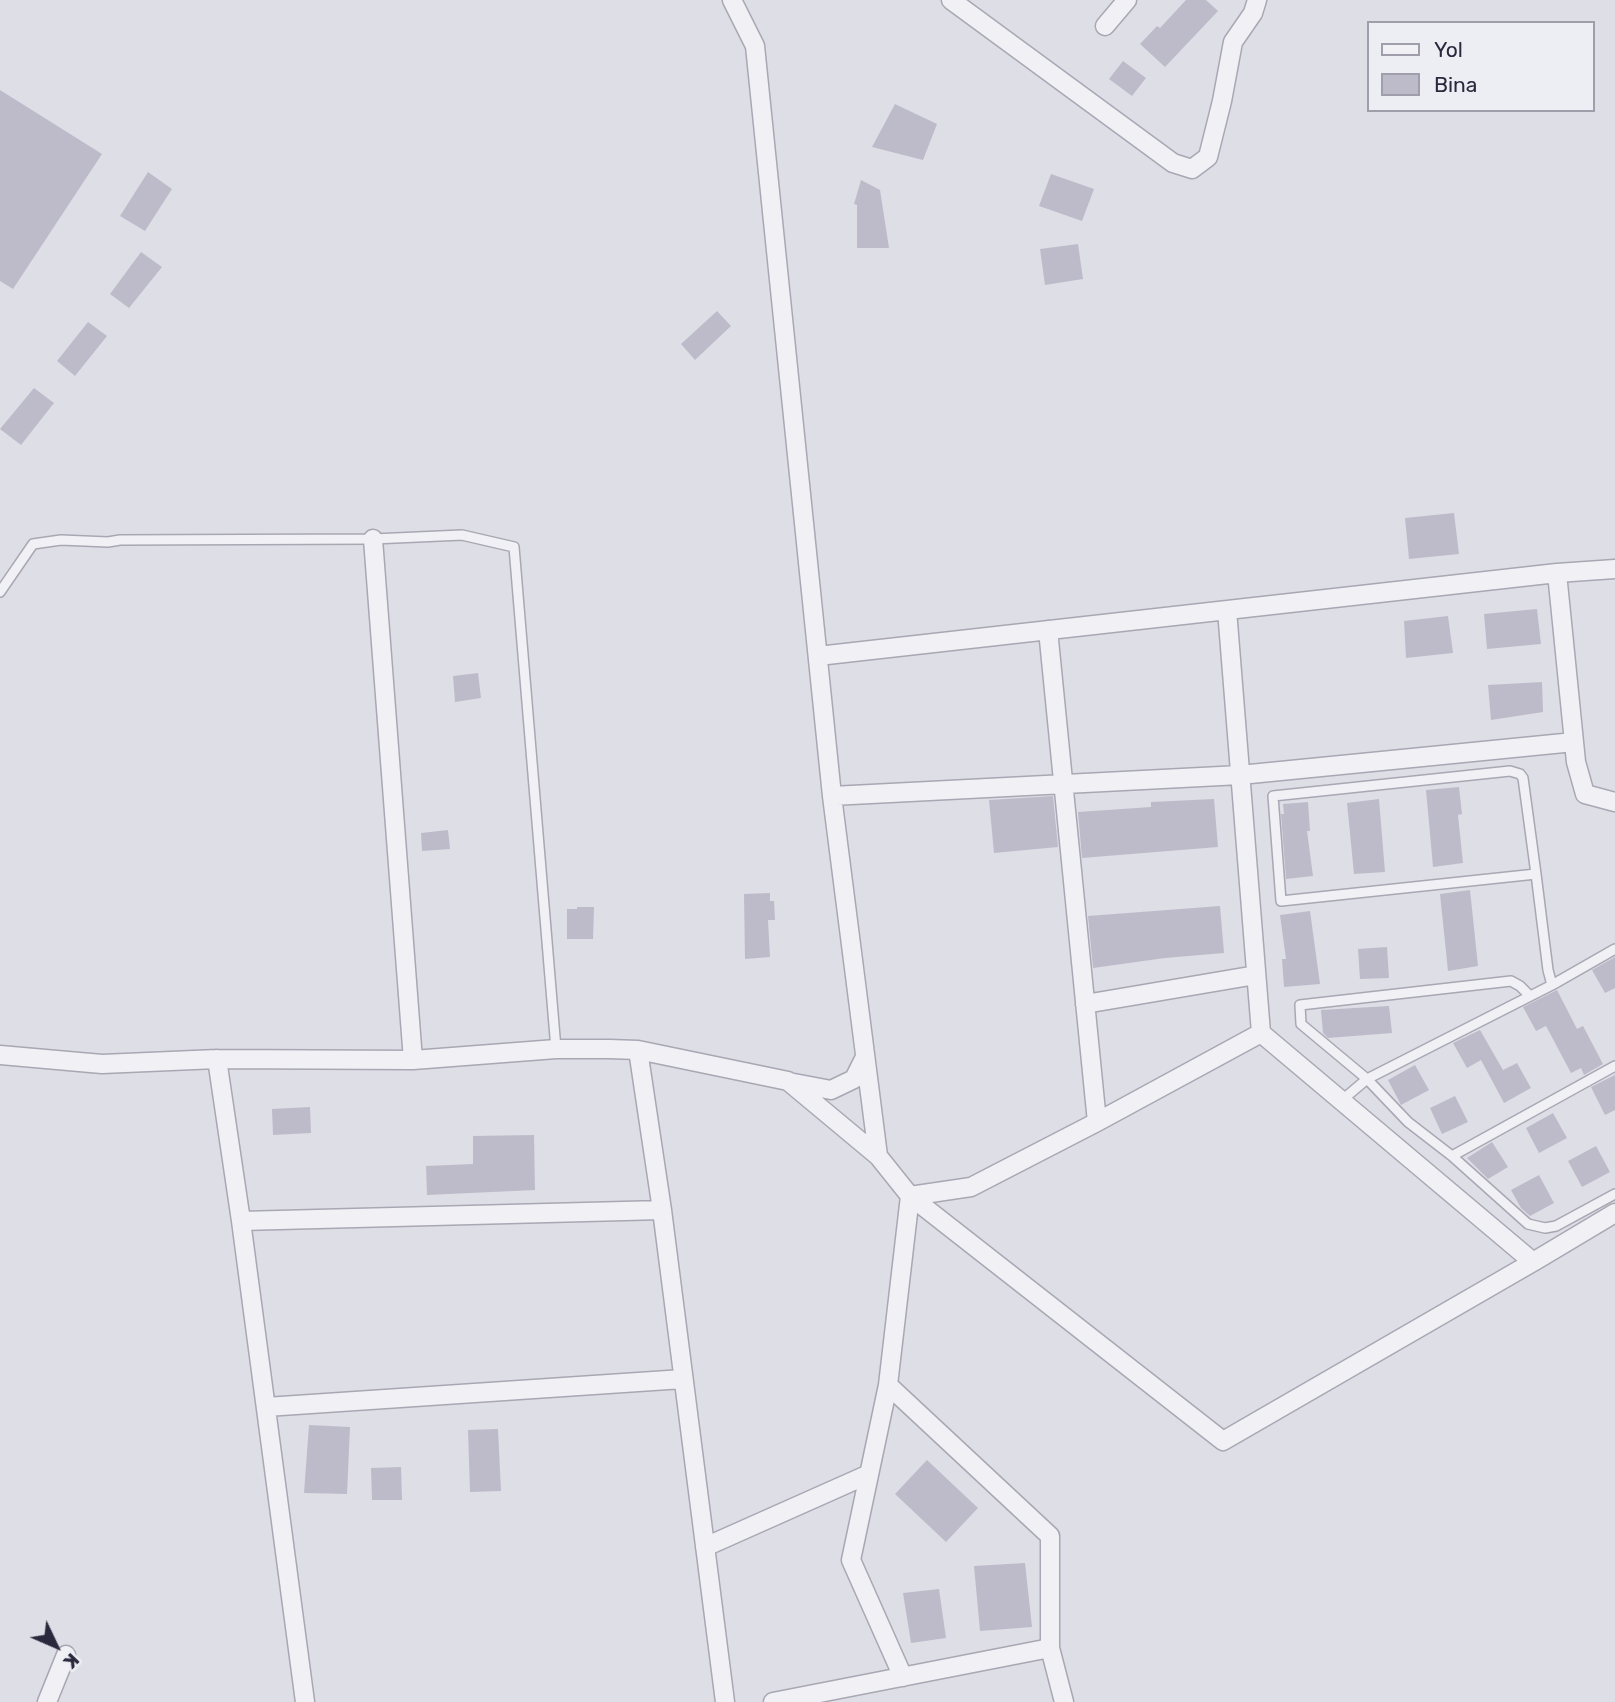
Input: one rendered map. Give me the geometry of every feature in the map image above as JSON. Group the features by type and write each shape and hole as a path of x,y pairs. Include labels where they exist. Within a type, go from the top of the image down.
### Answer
{"street":[{"path":"732,0 755,46 832,796 878,1156"},
{"path":"951,0 1173,163 1192,169 1208,157 1233,42 1253,13 1257,0"},
{"path":"1105,26 1127,0"},
{"path":"373,539 413,1060"},
{"path":"818,656 1557,573 1615,569"},
{"path":"1557,573 1576,762 1585,794 1615,802"},
{"path":"1227,610 1261,1033 1533,1262"},
{"path":"1048,630 1097,1122"},
{"path":"832,796 1240,775 1574,742"},
{"path":"1085,1004 1256,975"},
{"path":"911,1196 971,1186 1097,1122 1261,1033"},
{"path":"0,1055 102,1064 217,1059 413,1060 556,1049 638,1050 811,1088 831,1090 854,1079 865,1057"},
{"path":"638,1050 662,1210 725,1702"},
{"path":"217,1059 304,1702"},
{"path":"788,1081 878,1156 911,1196 1223,1441 1615,1213"},
{"path":"903,1677 851,1560 888,1385 911,1196"},
{"path":"241,1221 662,1210"},
{"path":"266,1407 683,1379"},
{"path":"888,1385 1050,1536 1050,1648 1064,1702"},
{"path":"705,1547 869,1474"},
{"path":"773,1702 1050,1648"},
{"path":"47,1702 66,1655"}],"lane":[{"path":"0,592 33,544 61,540 108,542 373,539 461,535 513,547 556,1049"},
{"path":"1536,874 1281,901 1273,796 1515,771 1523,778 1552,985"},
{"path":"1341,1101 1367,1079 1552,985 1615,949"},
{"path":"1530,996 1511,981 1300,1005 1301,1024 1367,1079 1408,1122 1452,1156 1528,1224 1537,1228 1556,1226 1615,1194"},
{"path":"1452,1156 1615,1066"}],"building":[{"path":"1186,0 1206,0 1218,11 1165,67 1140,44 1157,26 1160,28"},
{"path":"1123,61 1146,78 1132,96 1109,79"},
{"path":"0,90 102,154 13,289 0,281"},
{"path":"895,104 937,124 923,160 872,147"},
{"path":"148,172 172,189 145,231 120,216"},
{"path":"1051,174 1094,189 1082,221 1039,206"},
{"path":"861,180 880,190 889,248 857,248 857,205 854,204"},
{"path":"1078,244 1083,279 1045,285 1040,249"},
{"path":"141,252 162,267 129,308 110,294"},
{"path":"717,311 731,326 695,360 681,344"},
{"path":"88,322 107,336 75,376 57,361"},
{"path":"34,388 54,403 21,445 0,429"},
{"path":"1454,513 1459,554 1409,559 1405,518"},
{"path":"1537,609 1541,644 1487,649 1484,614"},
{"path":"1448,616 1453,653 1406,658 1404,621"},
{"path":"478,673 481,698 455,702 453,676"},
{"path":"1542,682 1543,712 1491,720 1488,685"},
{"path":"1459,787 1462,814 1458,815 1463,863 1433,867 1426,790"},
{"path":"1053,796 1058,847 994,853 989,800"},
{"path":"1214,799 1218,847 1082,858 1078,812 1151,807 1151,802"},
{"path":"1379,799 1385,872 1354,874 1347,803"},
{"path":"1308,802 1310,831 1307,831 1313,876 1286,879 1281,814 1284,814 1283,804"},
{"path":"448,830 450,849 422,851 421,833"},
{"path":"1470,890 1478,966 1448,971 1440,894"},
{"path":"770,893 770,901 774,901 775,920 768,920 770,957 745,959 744,894"},
{"path":"1220,906 1224,953 1093,968 1088,916"},
{"path":"594,907 593,939 567,939 567,909"},
{"path":"1310,911 1320,984 1284,987 1282,959 1286,959 1280,915"},
{"path":"1387,947 1389,978 1360,979 1358,949"},
{"path":"1615,957 1615,988 1605,993 1592,970"},
{"path":"1557,990 1577,1029 1583,1026 1603,1064 1584,1075 1581,1068 1571,1073 1546,1026 1536,1031 1523,1007"},
{"path":"1389,1006 1392,1033 1328,1038 1323,1033 1321,1010"},
{"path":"1480,1030 1503,1070 1517,1063 1531,1088 1504,1103 1481,1060 1467,1068 1453,1043"},
{"path":"1415,1065 1429,1090 1401,1105 1388,1080"},
{"path":"1615,1075 1615,1110 1605,1115 1591,1087"},
{"path":"1455,1096 1468,1122 1442,1134 1430,1108"},
{"path":"310,1107 311,1133 273,1135 272,1109"},
{"path":"1553,1113 1567,1138 1539,1153 1526,1128"},
{"path":"534,1135 535,1190 427,1195 426,1166 473,1164 473,1136"},
{"path":"1492,1142 1508,1167 1488,1179 1467,1158"},
{"path":"1596,1146 1610,1172 1582,1187 1568,1161"},
{"path":"1539,1175 1554,1203 1530,1216 1521,1208 1511,1190"},
{"path":"309,1425 350,1427 347,1494 304,1493"},
{"path":"498,1429 501,1491 470,1492 468,1430"},
{"path":"927,1460 978,1508 946,1542 895,1494"},
{"path":"401,1467 402,1500 372,1500 371,1468"},
{"path":"1025,1563 1032,1627 980,1631 974,1566"},
{"path":"939,1589 946,1638 911,1643 903,1593"}]}
